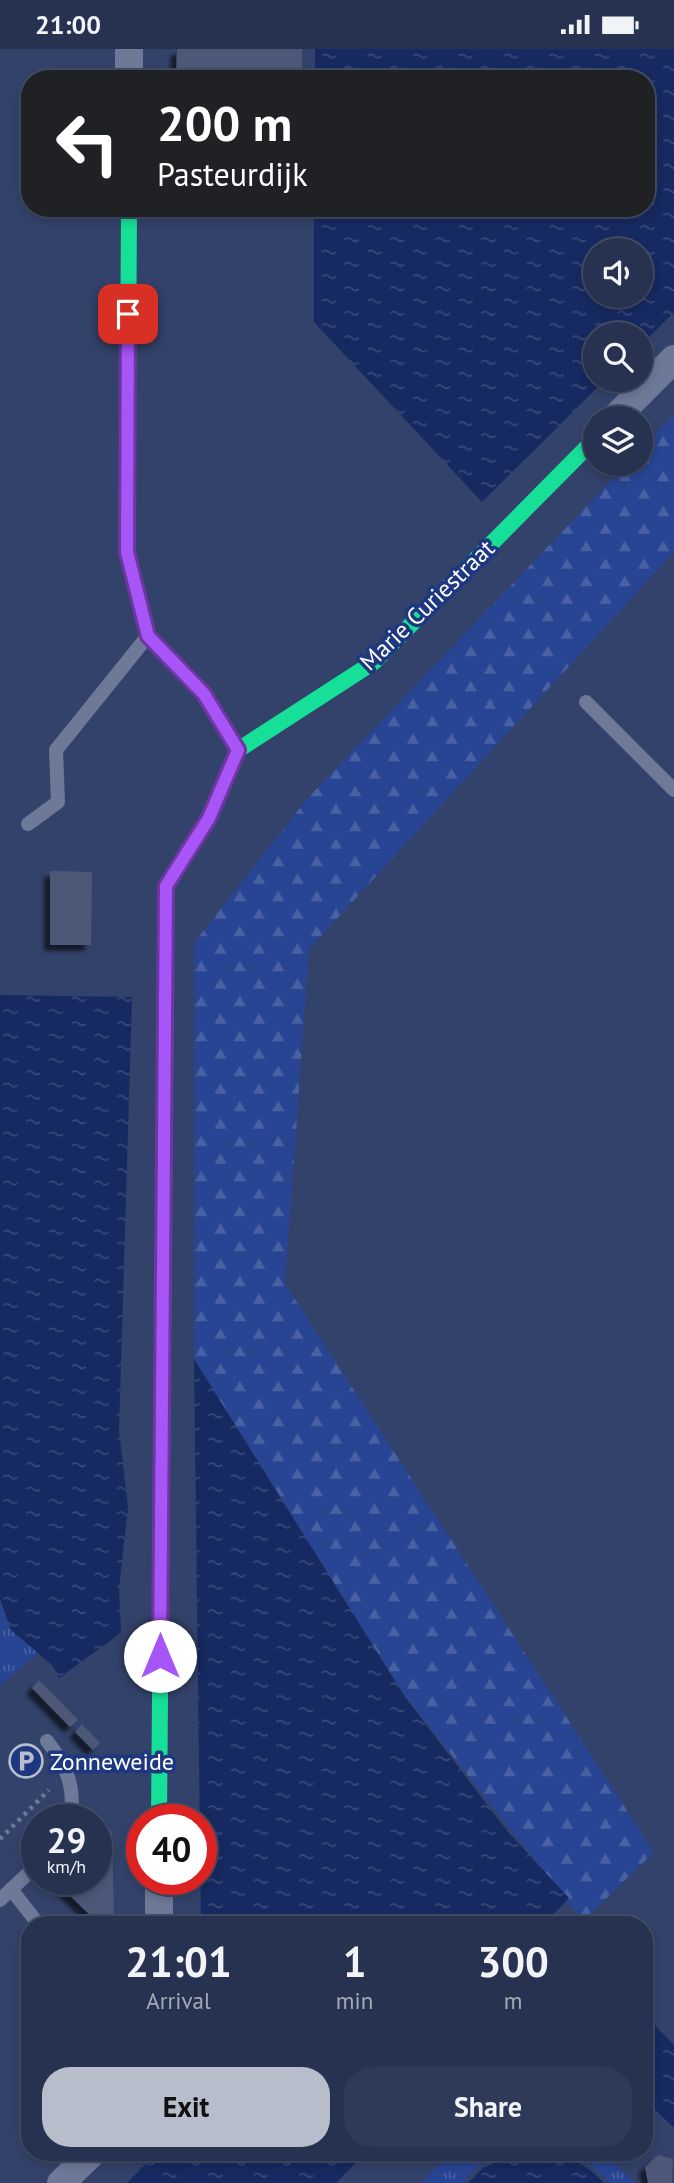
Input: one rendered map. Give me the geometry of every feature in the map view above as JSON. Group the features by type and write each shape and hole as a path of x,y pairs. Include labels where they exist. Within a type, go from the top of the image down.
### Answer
{"street":[{"path":"129,49 129,70"},
{"path":"128,217 127,552 148,636 204,694 238,750 209,818 166,886 159,1804"},
{"path":"627,406 674,359"},
{"name":"Marie Curiestraat","path":"238,750 374,662 583,451"},
{"path":"159,1895 159,1916"},
{"path":"61,2183 84,2161"}],"lane":[{"path":"27,824 58,801 56,750 148,636"},
{"path":"586,702 674,790"},
{"path":"47,1741 61,1759 71,1780 73,1804"},
{"path":"0,1900 21,1880"},
{"path":"11,1889 32,1916"}],"path":[{"path":"0,1839 67,1772"}],"green space":[{"path":"674,414 674,552 309,949 285,1284 654,1852 588,1916 579,1916 405,1696 194,1359 194,943 307,799 616,476 653,476 653,436"},
{"path":"0,1602 11,1630 39,1653 0,1685"},
{"path":"443,2161 486,2161 462,2183 421,2183"},
{"path":"585,2161 612,2161 635,2183 611,2183"}],"water":[{"path":"315,49 674,49 674,312 653,333 653,322 583,322 583,392 593,392 482,502 314,322 314,217 655,217 655,70 315,70"},
{"path":"0,995 132,997 119,1431 128,1507 119,1588 121,1633 59,1678 52,1665 11,1630 0,1599"},
{"path":"194,1359 405,1697 508,1832 569,1898 552,1916 201,1916 201,1895 217,1895 217,1804 200,1804"},
{"path":"653,2023 674,2045 674,2128 653,2108"},
{"path":"149,2161 358,2161 336,2183 127,2183"},
{"path":"499,2161 575,2161 604,2183 468,2183 483,2168"}],"building":[{"path":"177,49 302,49 302,70 176,70"},
{"path":"50,871 92,872 91,945 50,945"},
{"path":"39,1680 78,1720 70,1727 32,1688"},
{"path":"82,1724 100,1743 93,1750 75,1732"},
{"path":"112,1831 114,1916 91,1916 69,1895 112,1895"},
{"path":"658,2155 673,2159 672,2183 648,2183 645,2167"}],"traffic: fast":[{"path":"129,217 127,552 148,636 204,694 238,750"},
{"path":"188,851 209,818 238,750 374,662 583,451"},
{"path":"159,1804 165,1084"}],"traffic: slow":[{"path":"165,1084 166,886 188,851"}],"place":[{"name":"Zonneweide","path":"26,1761"}],"route":[{"path":"128,314 127,552 148,636 204,694 238,750 209,818 166,886 160,1656"}]}
